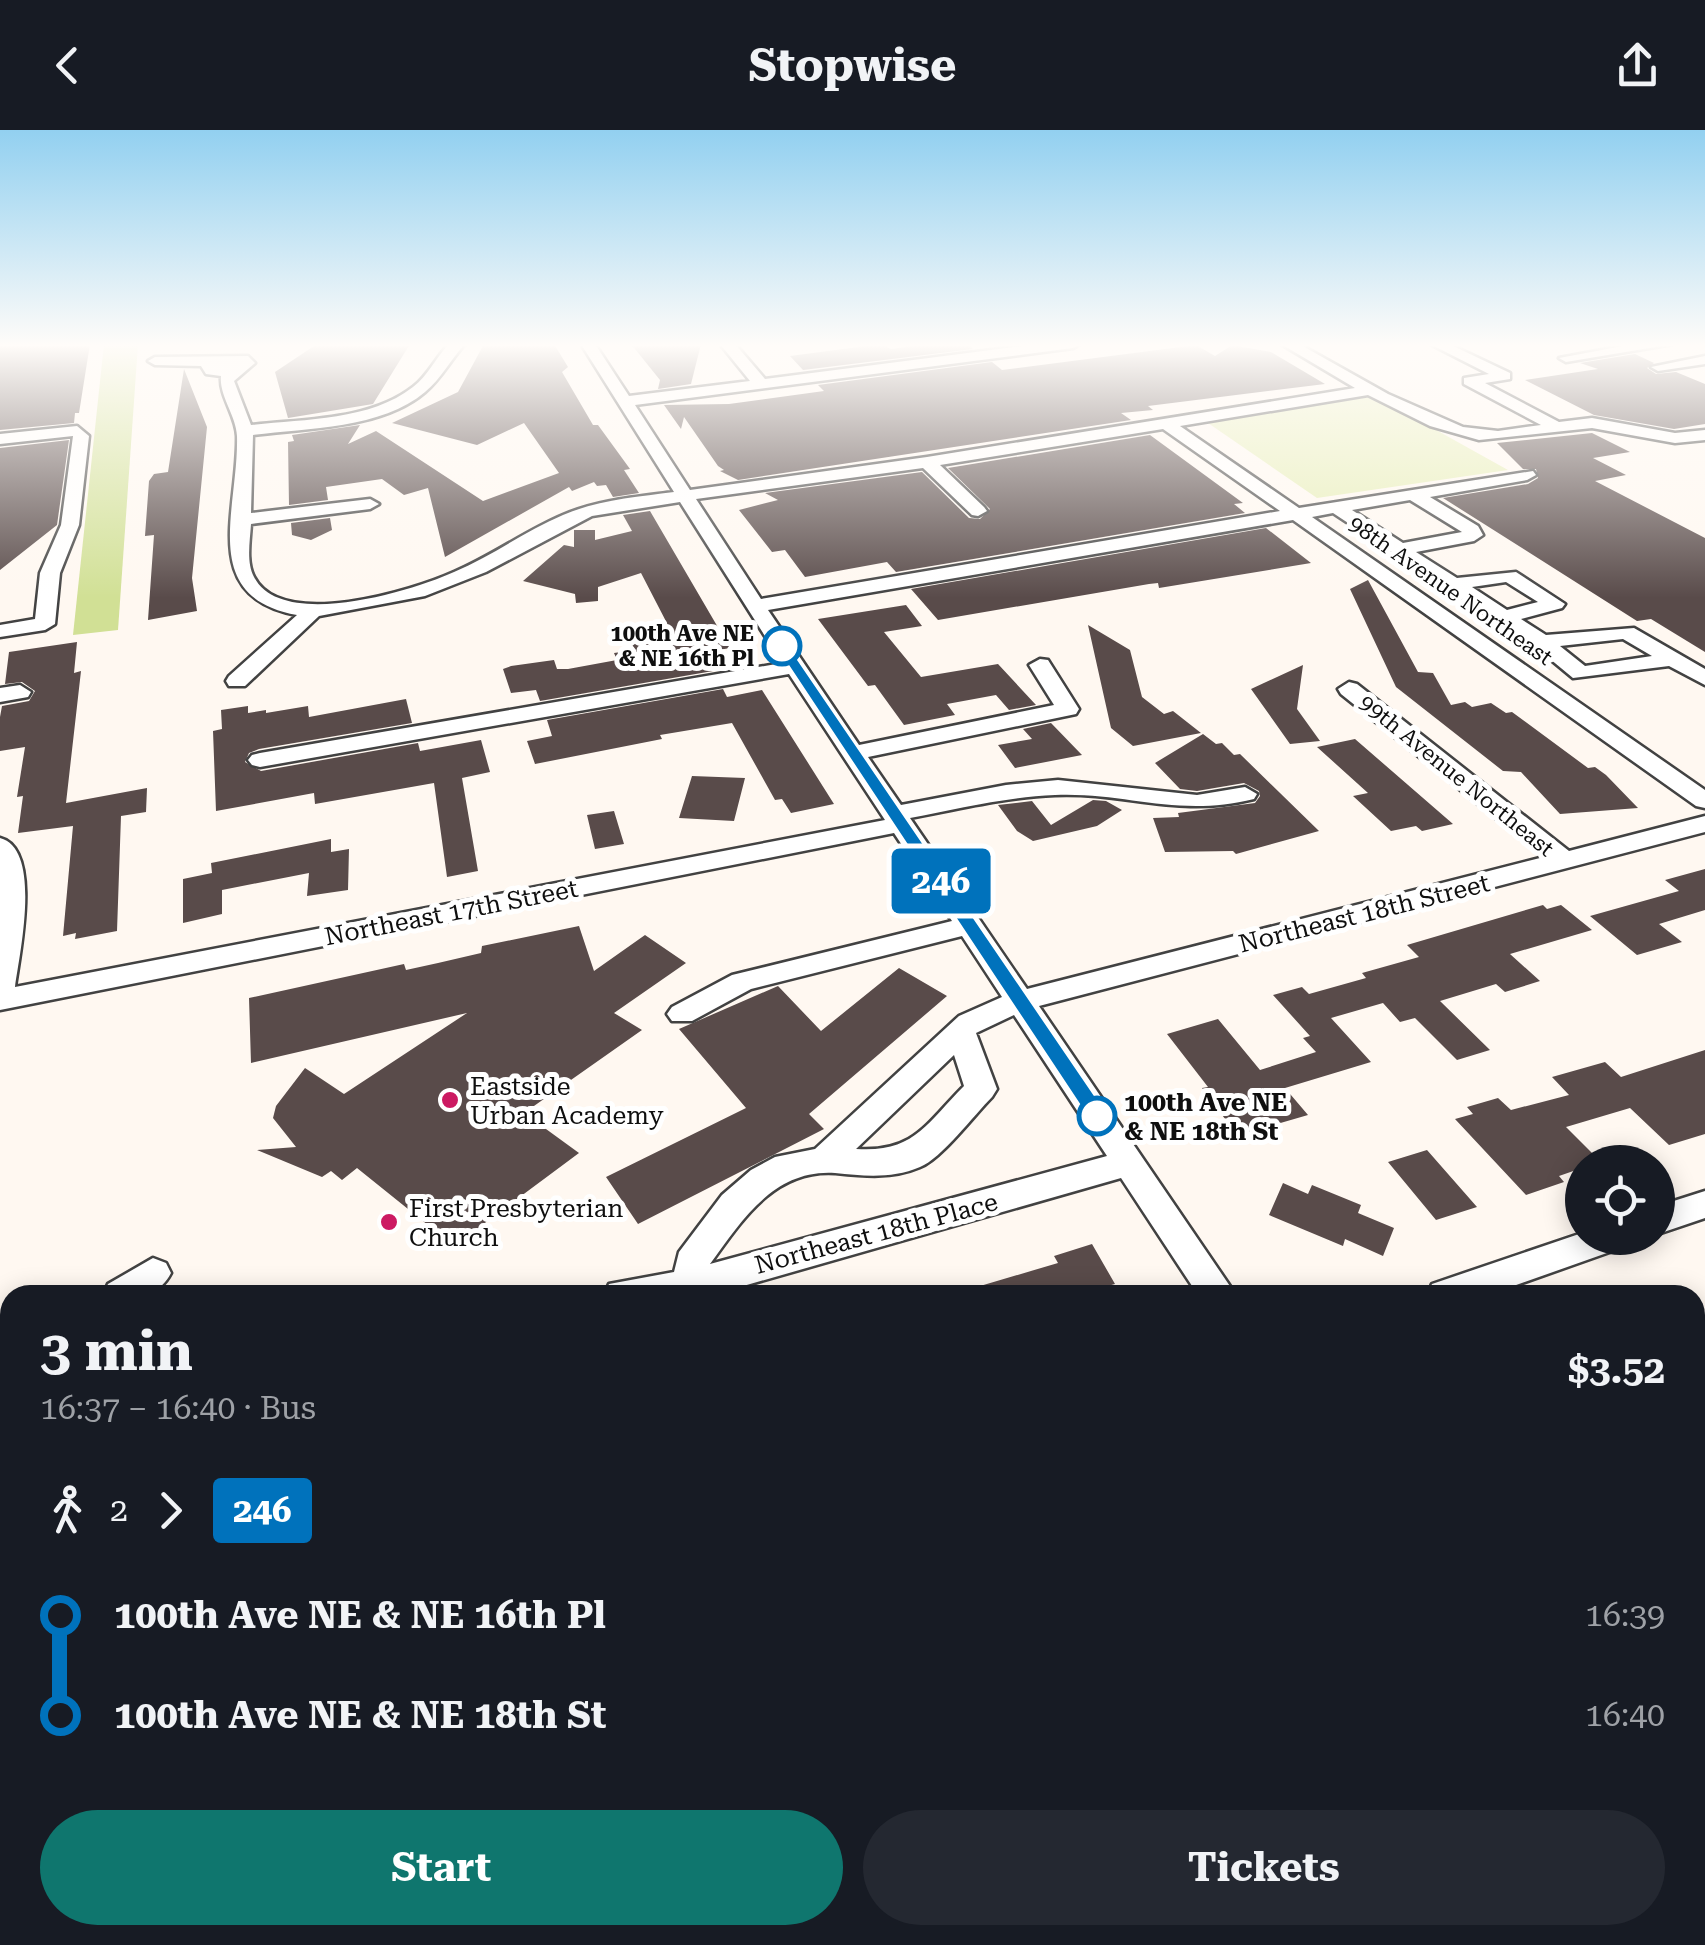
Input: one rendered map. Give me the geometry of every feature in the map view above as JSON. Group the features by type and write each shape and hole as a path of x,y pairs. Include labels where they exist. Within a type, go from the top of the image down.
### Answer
{"street":[{"path":"260,429 245,431 240,566 250,588 267,600 313,611 427,591 482,567 553,523 630,502 927,462 1131,429"},
{"path":"644,429 795,667 1211,1285"},
{"name":"98th Avenue Northeast","path":"1174,429 1705,801"},
{"path":"1458,429 1478,435 1540,429"},
{"path":"1624,429 1675,438 1705,435"},
{"path":"0,439 67,431 81,436 70,525 50,573 45,624 0,631"},
{"path":"927,462 978,512"},
{"path":"756,606 1527,475"},
{"path":"1400,549 1474,535 1472,530 1412,493"},
{"path":"242,520 370,504"},
{"path":"1334,506 1542,642 1581,673 1673,658"},
{"path":"1360,523 1438,509"},
{"path":"1453,584 1510,576 1556,604 1504,618"},
{"path":"238,681 313,611"},
{"path":"1496,652 1627,632 1705,678"},
{"path":"852,753 1068,709 1040,665"},
{"path":"260,760 795,667"},
{"name":"99th Avenue Northeast","path":"1348,689 1565,862"},
{"name":"Northeast 17th Street","path":"0,1000 899,819 1006,792 1058,787 1197,802 1245,794"},
{"name":"Northeast 18th Street","path":"824,1160 978,1017 1022,1000 1705,824"},
{"path":"0,846 12,864 6,884 0,991"},
{"path":"682,1014 742,982 971,925"},
{"path":"693,1285 691,1262 734,1205 763,1178 787,1166 824,1160 882,1164 914,1158 980,1089 961,1032"},
{"name":"Northeast 18th Place","path":"710,1285 1128,1164"},
{"path":"1675,1214 1705,1204"},
{"path":"1474,1285 1565,1253"},
{"path":"135,1285 153,1273"}],"green space":[{"path":"95,429 132,429 118,630 73,635"},
{"path":"1216,429 1434,429 1508,470 1317,498"}],"building":[{"path":"175,429 207,429 192,578 197,611 148,620 154,535 145,536 149,481 154,474 168,472"},
{"path":"358,429 348,444 376,431 483,501 559,473 528,429 601,429 630,469 624,470 639,493 613,497 606,485 597,486 594,482 572,491 569,487 445,557 428,488 404,495 382,479 326,487 328,500 289,505 288,442 294,441 292,435"},
{"path":"414,429 512,429 477,445"},
{"path":"692,429 1074,429 738,480 718,466"},
{"path":"1592,433 1630,452 1593,458 1626,475 1595,481 1705,538 1705,652 1651,619 1637,621 1443,498 1528,484 1538,478 1536,469 1523,469 1497,443"},
{"path":"1150,435 1243,503 1234,504 1245,513 896,572 887,562 805,577 785,550 772,552 739,510 778,500 765,493 922,472 969,518 980,519 990,509 948,468"},
{"path":"69,440 57,525 0,570 0,448"},
{"path":"650,511 730,648 702,653 713,671 540,701 536,690 511,693 503,669 554,660 557,669 568,669 617,660 614,653 635,650 629,638 671,631 641,573 598,587 598,601 576,603 575,594 523,581 564,545 574,547 574,530 595,530 595,540 632,531 623,515"},
{"path":"330,518 332,530 311,540 292,535 291,523"},
{"path":"1266,528 1311,563 1159,588 1158,583 1149,584 938,620 911,589"},
{"path":"1368,580 1418,672 1433,673 1451,705 1465,702 1472,707 1491,703 1506,713 1512,712 1588,768 1595,767 1606,775 1638,808 1560,814 1521,772 1503,771 1396,687 1350,589"},
{"path":"906,605 922,626 884,632 921,677 998,664 1036,705 1009,710 996,695 947,704 955,715 904,725 875,685 868,686 818,619"},
{"path":"1088,625 1130,650 1142,697 1164,714 1173,711 1201,733 1133,746 1111,728"},
{"path":"77,642 74,673 81,671 66,803 147,788 146,812 121,816 117,931 75,939 76,933 63,936 73,826 18,833 23,796 17,797 25,747 0,751 0,717 2,706 29,701 35,691 22,682 5,684 9,652"},
{"path":"1303,665 1297,709 1320,741 1290,744 1251,689"},
{"path":"723,689 727,697 762,690 834,804 791,813 782,799 775,800 732,723 535,764 527,741 552,736 547,720"},
{"path":"406,699 412,723 259,749 249,753 245,762 261,771 418,743 420,751 481,740 490,772 462,778 478,871 447,877 434,783 315,804 314,793 216,811 213,731 222,729 221,710 248,706 248,713 266,713 308,706 309,717"},
{"path":"1051,723 1082,755 1015,768 998,745 1032,739 1023,729"},
{"path":"1203,734 1216,744 1222,743 1234,755 1240,754 1319,831 1236,854 1165,852 1153,818 1255,803 1260,796 1259,791 1244,783 1197,791 1180,789 1155,763"},
{"path":"1355,739 1453,824 1422,831 1416,826 1391,831 1353,796 1368,793 1317,747"},
{"path":"692,776 745,778 734,821 679,818"},
{"path":"1093,800 1106,801 1122,810 1097,826 1033,841 1017,831 998,805 1032,801 1051,825"},
{"path":"614,811 624,844 595,849 587,815"},
{"path":"331,839 331,852 349,849 348,890 307,896 309,873 222,890 222,914 183,923 183,879 212,873 211,863"},
{"path":"1705,869 1705,910 1659,924 1682,942 1637,955 1590,916 1679,891 1665,880"},
{"path":"1543,905 1547,909 1561,905 1592,930 1510,954 1540,981 1505,992 1496,984 1440,1001 1490,1050 1457,1060 1415,1018 1400,1022 1383,1003 1331,1018 1371,1062 1285,1088 1308,1115 1277,1124 1282,1131 1243,1143 1202,1088 1208,1087 1167,1034 1218,1019 1260,1070 1316,1052 1303,1038 1310,1036 1273,995 1302,987 1309,994 1366,978 1362,973 1419,957 1407,945"},
{"path":"579,926 594,971 645,935 686,963 614,1013 642,1030 524,1113 579,1153 454,1246 357,1168 342,1180 331,1171 322,1177 257,1150 296,1147 273,1118 276,1106 305,1068 344,1094 467,1013 251,1063 249,998 404,964 406,970 481,953 482,946"},
{"path":"899,968 947,996 809,1114 824,1129 638,1224 606,1177 746,1108 679,1029 778,986 821,1031"},
{"path":"1705,1050 1705,1134 1669,1145 1630,1108 1566,1127 1584,1145 1565,1145 1565,1174 1559,1176 1564,1182 1526,1195 1455,1119 1473,1114 1467,1107 1498,1098 1511,1110 1569,1095 1552,1077 1605,1062 1621,1077"},
{"path":"1427,1150 1477,1207 1436,1220 1388,1162"},
{"path":"1283,1183 1308,1194 1312,1185 1361,1205 1358,1213 1394,1228 1383,1256 1345,1239 1343,1246 1269,1215"},
{"path":"1092,1244 1115,1284 984,1285 1058,1263 1054,1256"}],"bus line":[{"name":"246","path":"782,646 1097,1116"}],"place":[{"name":"100th Ave NE & NE 16th Pl","path":"782,646"},
{"name":"Eastside Urban Academy","path":"450,1100"},
{"name":"100th Ave NE & NE 18th St","path":"1097,1116"},
{"name":"First Presbyterian Church","path":"389,1222"}]}
